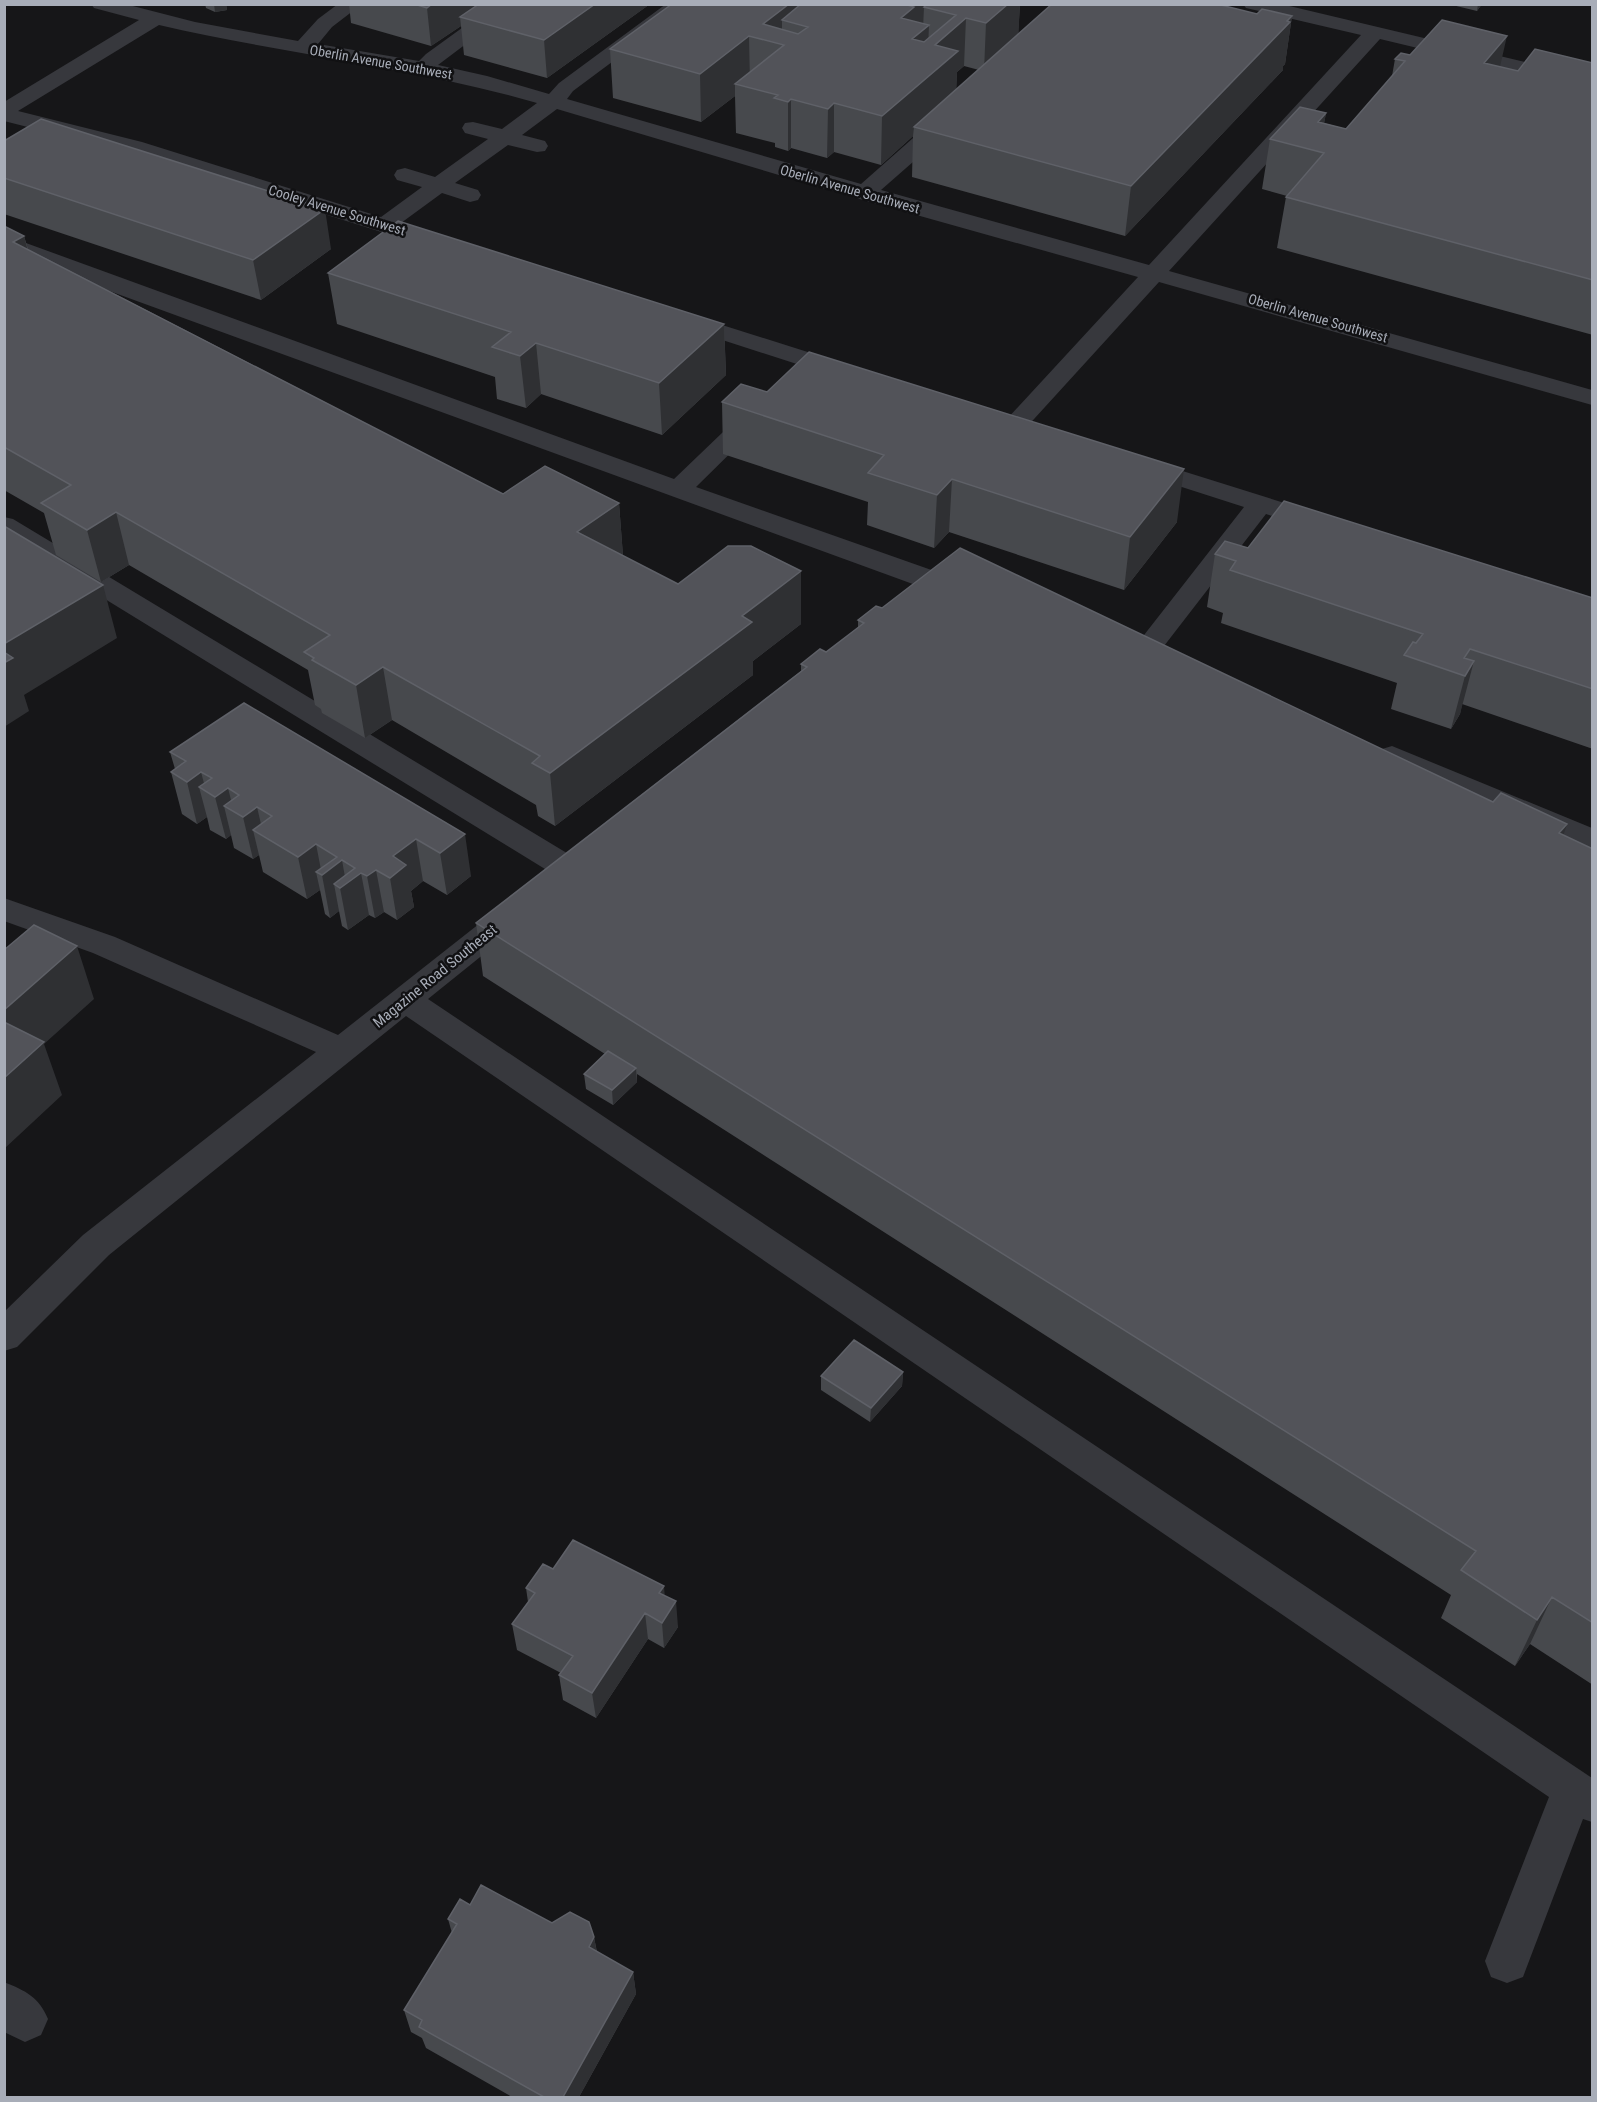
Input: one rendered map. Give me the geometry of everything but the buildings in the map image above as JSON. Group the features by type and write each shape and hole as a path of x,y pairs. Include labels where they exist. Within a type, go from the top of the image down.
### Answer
{"lane":[{"name":"Oberlin Avenue Southwest","path":"101,4 155,19 480,80 864,193 1230,294 1593,398"},
{"path":"303,48 325,23 352,4"},
{"path":"424,68 433,58 509,4"},
{"path":"384,225 553,102 566,87 680,4"},
{"path":"1253,4 1593,84"},
{"path":"4,112 155,19"},
{"path":"1015,425 1375,32"},
{"path":"864,193 957,111"},
{"name":"Cooley Avenue Southwest","path":"4,112 134,147 452,246"},
{"path":"473,128 537,146"},
{"path":"405,176 470,195"},
{"path":"4,242 16,249 931,581 987,597"},
{"path":"655,311 869,379"},
{"path":"679,489 811,360"},
{"path":"1115,458 1337,528"},
{"path":"1144,653 1260,504"},
{"name":"Magazine Road Southeast","path":"4,525 578,862 96,1245 4,1336"},
{"path":"903,603 931,581"},
{"path":"1363,744 1593,840"},
{"path":"4,909 104,945 342,1050"},
{"path":"406,1000 1583,1796 1507,1961"}]}
